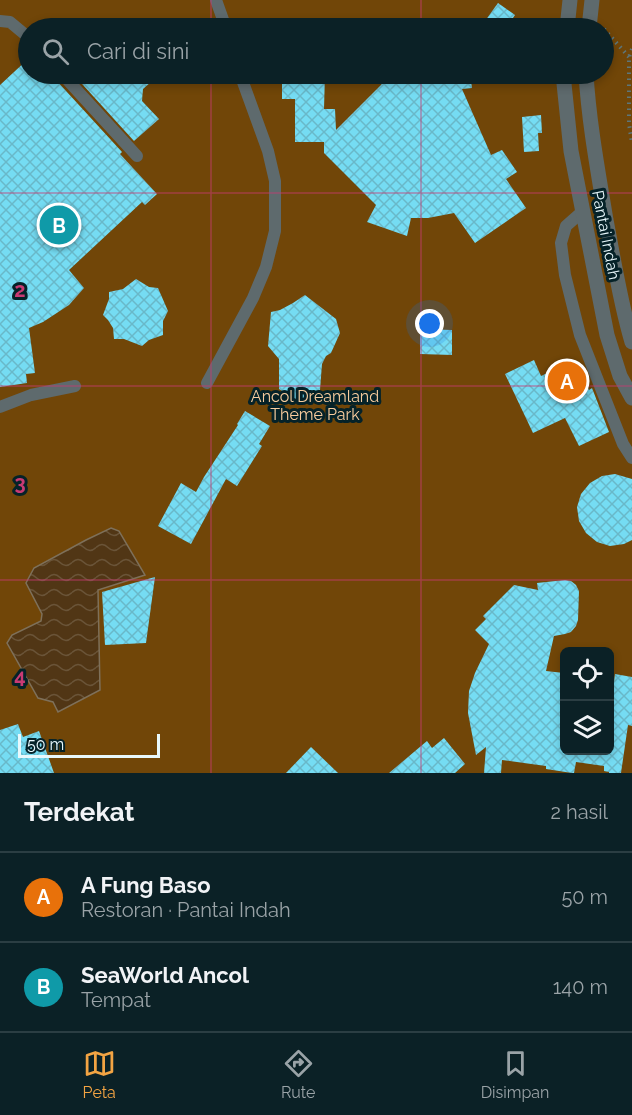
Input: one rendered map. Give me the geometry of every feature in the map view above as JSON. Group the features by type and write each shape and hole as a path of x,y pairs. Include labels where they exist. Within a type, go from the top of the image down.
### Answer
{"street":[{"path":"568,18 570,0"},
{"path":"590,18 592,0"},
{"name":"Pantai Indah","path":"563,84 570,152 607,336 620,376 632,398"},
{"name":"Pantai Indah","path":"587,84 589,118 603,201 624,314 632,342"}],"lane":[{"path":"216,0 222,18"},
{"path":"0,21 10,22 18,29"},
{"path":"71,84 137,156"},
{"path":"207,383 253,298 266,267 275,231 275,181 271,161 244,84"},
{"path":"583,211 566,226 563,234 561,243 565,274 580,335 623,444 632,458"},
{"path":"0,407 31,395 75,386"}],"path":[{"path":"614,40 629,57"},
{"path":"632,49 629,57 629,124 632,143"}],"green space":[{"name":"Ancol Dreamland Theme Park","path":"0,0 632,0 632,773 0,773"}],"water":[{"path":"111,528 119,531 145,575 98,590 100,690 58,712 53,702 38,698 7,643 12,635 41,621 42,614 26,583 34,568"}],"building":[{"path":"498,3 515,15 513,18 487,18"},
{"path":"18,68 18,84 60,84 157,194 145,205 142,202 69,270 84,288 69,305 29,328 35,373 26,374 27,383 0,387 0,85"},
{"path":"82,84 149,84 143,89 142,101 159,119 134,141"},
{"path":"282,84 325,84 324,109 335,109 336,130 382,84 471,84 472,88 462,89 491,155 502,150 517,172 506,179 526,208 475,243 454,213 428,218 411,218 407,236 367,222 376,205 324,153 324,142 295,142 295,99 282,99"},
{"path":"541,115 542,133 538,133 539,151 524,152 522,117"},
{"path":"136,279 149,287 158,288 168,311 163,321 163,335 149,340 142,346 124,339 114,339 113,328 103,315 109,292 123,289"},
{"path":"305,295 336,319 340,333 331,353 326,356 322,364 320,390 298,401 279,389 279,359 268,346 271,312 280,310"},
{"path":"420,329 452,330 452,355 420,354"},
{"path":"534,360 541,376 575,360 589,390 592,388 609,432 579,446 565,418 533,433 505,374"},
{"path":"245,411 270,426 259,444 262,446 237,486 226,479 191,544 158,526 181,483 196,492"},
{"path":"615,474 632,479 632,540 610,546 597,542 586,533 579,521 577,507 581,494 590,483 602,476"},
{"path":"155,577 146,643 105,645 102,592"},
{"path":"571,581 579,591 576,626 571,632 554,636 546,671 560,673 560,755 614,755 615,674 632,677 632,726 628,725 621,773 609,773 604,771 604,766 576,762 574,773 572,773 546,769 546,766 502,760 501,773 484,773 486,747 476,755 468,713 469,691 489,644 475,630 486,619 483,616 514,585 538,590 537,583"},
{"path":"18,724 23,737 39,731 54,773 0,773 0,730"},
{"path":"444,738 465,764 455,773 389,773 427,741 432,748"},
{"path":"311,747 338,773 286,773"}],"place":[{"name":"SeaWorld Ancol","path":"59,225"},
{"name":"A Fung Baso","path":"567,381"}]}
